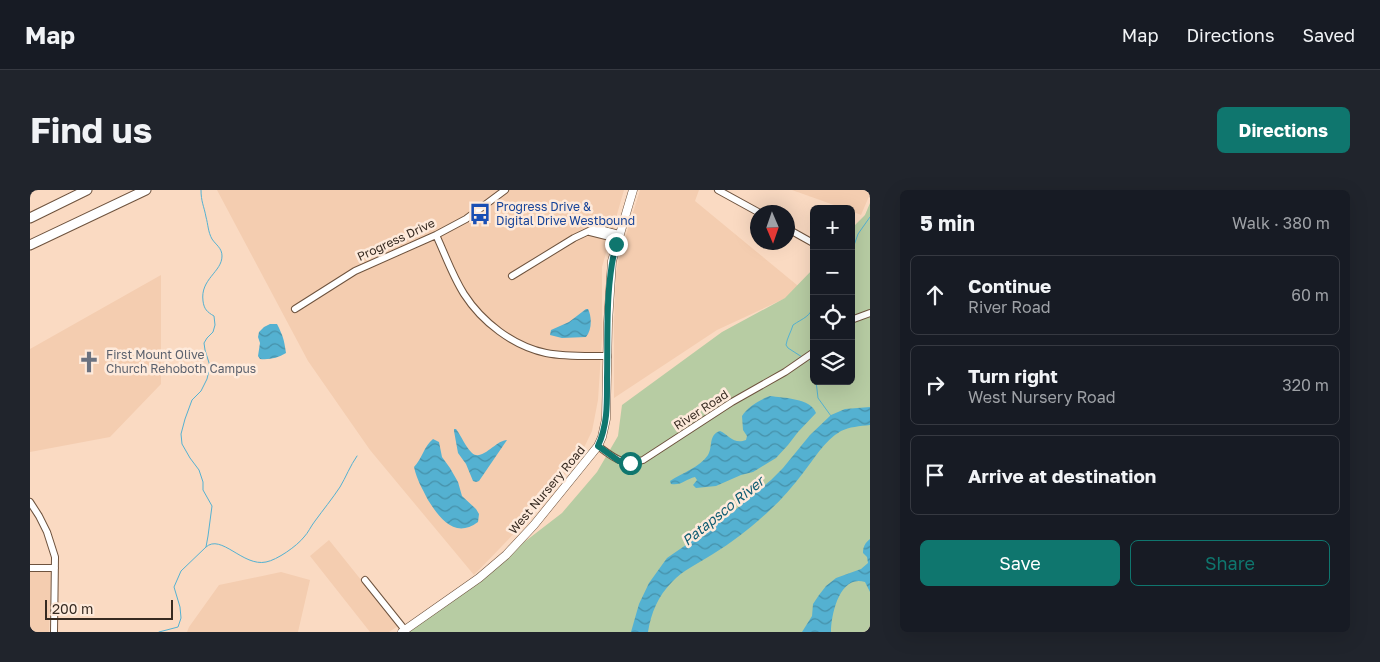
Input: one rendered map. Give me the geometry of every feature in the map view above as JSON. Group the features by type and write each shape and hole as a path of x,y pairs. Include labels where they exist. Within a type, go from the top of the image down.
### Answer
{"highway":[{"path":"30,218 87,190"},
{"path":"30,245 146,190"}],"main road":[{"name":"West Nursery Road","path":"403,631 479,578 506,555 538,520 598,446 602,438 606,418 612,261 633,190"}],"street":[{"name":"Progress Drive","path":"295,308 355,271 436,235 466,219 505,190"},
{"path":"718,190 750,208"},
{"path":"512,276 574,238 593,229 600,229 618,236"},
{"path":"795,233 810,241"},
{"path":"436,235 464,294 485,320 500,332 530,348 546,352 578,356 608,356"},
{"path":"855,319 870,313"},
{"name":"River Road","path":"598,446 619,461 626,463 643,460 732,402 785,372 810,355"},
{"path":"30,502 47,532 53,551 55,568 54,632"},
{"path":"30,568 55,568"},
{"path":"365,580 403,631"}],"shaded area":[{"path":"217,190 624,190 602,267 602,338 598,400 592,431 579,458 528,519 474,575 370,450 308,361"},
{"path":"640,190 699,190 695,201 750,246 750,250 754,250 803,290 717,330 614,398 614,322 616,273"},
{"path":"792,190 870,190 861,215 855,213 855,205 834,205"},
{"path":"161,275 161,384 110,437 30,452 30,349"},
{"path":"329,540 398,626 389,632 370,632 310,556"},
{"path":"30,570 51,570 49,632 30,632"},
{"path":"281,572 310,580 298,632 187,632 219,585"}],"green space":[{"path":"870,203 870,632 407,632 493,571 523,543 562,513 597,472 618,436 622,405 722,332 785,298 810,272 810,385 855,385 855,225 865,215"}],"water":[{"path":"588,309 591,323 586,337 562,338 550,335 551,330 569,322"},
{"path":"270,324 277,324 283,338 286,353 273,358 260,359 258,356 259,332"},
{"path":"770,396 789,398 809,404 816,413 776,458 753,472 716,486 696,488 693,485 697,480 695,477 681,483 671,484 670,481 705,459 709,452 712,438 716,433 720,431 732,439 738,441 746,440 747,436 743,430 742,416 754,404"},
{"name":"Patapsco River","path":"870,407 870,425 841,431 829,440 787,492 750,528 686,570 672,582 656,605 648,632 631,632 639,604 649,583 667,558 728,516 771,480 810,435 831,415 845,409"},
{"path":"454,429 456,429 472,453 476,455 485,453 498,443 507,440 479,481 473,481 466,464 458,453"},
{"path":"433,439 439,442 442,457 458,482 462,496 479,514 478,522 470,527 455,528 443,520 428,500 418,480 414,467 427,445"},
{"path":"870,539 870,592 865,582 856,581 849,584 843,590 835,606 831,632 802,632 812,616 813,604 826,586 836,578 861,569 868,563 863,551"}],"waterway":[{"path":"159,632 178,627 181,618 180,607 174,587 181,571 206,547 212,506 203,490 203,482 199,470 182,444 181,434 192,400 201,391 207,379 210,366 204,343 213,332 215,325 214,316 204,306 203,293 208,281 219,267 222,256 220,249 210,234 201,190"},
{"path":"852,250 858,234 870,217"},
{"path":"802,357 786,345 793,325 810,313"},
{"path":"816,385 818,398 831,416"},
{"path":"206,547 218,544 249,560 257,562 271,561 281,556 297,544 305,535 340,487 357,456"}],"place":[{"name":"Progress Drive & Digital Drive Westbound","path":"480,214"},
{"name":"First Mount Olive Church Rehoboth Campus","path":"89,362"}],"route":[{"path":"616,244 610,277 607,407 602,438 598,446 619,461 630,463"}]}
